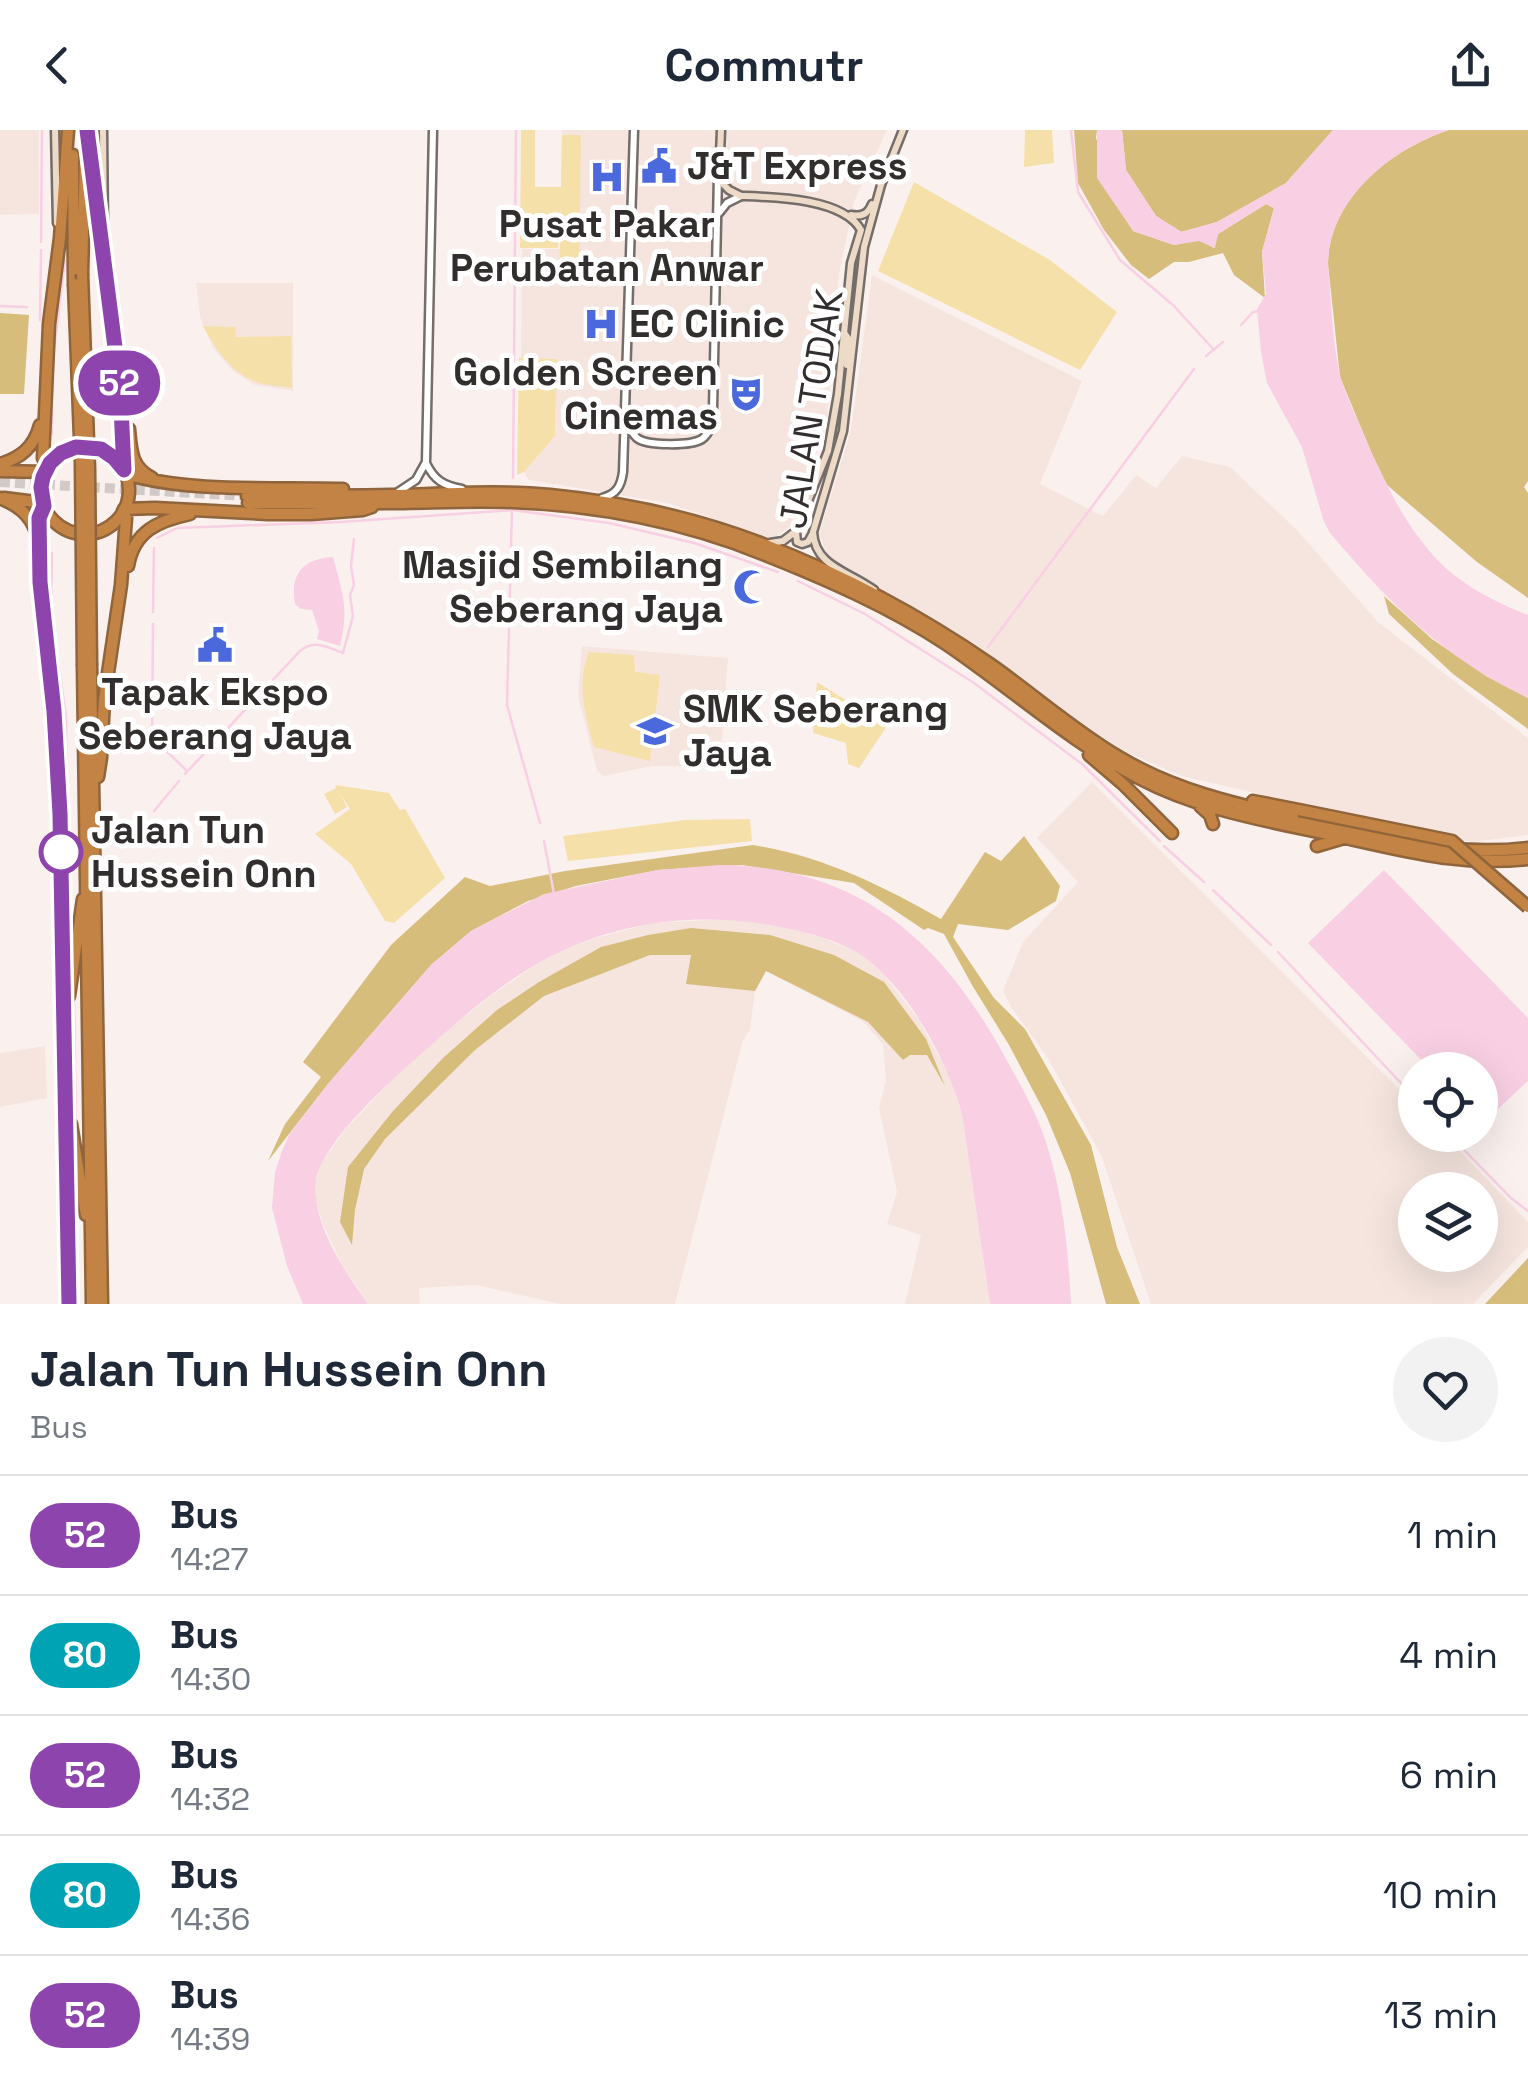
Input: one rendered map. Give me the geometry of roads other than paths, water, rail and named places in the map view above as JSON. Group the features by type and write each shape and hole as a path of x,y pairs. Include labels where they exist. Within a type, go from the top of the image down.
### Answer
{"highway":[{"path":"46,470 43,458 48,324 70,130"},
{"path":"70,130 89,469 87,884 92,1304"},
{"path":"78,279 86,130"},
{"path":"86,130 121,405 125,472 129,490 124,510 106,528 82,534 50,517 41,487 46,470 66,450 86,446 110,454 125,472 146,481 359,489 388,498"},
{"path":"121,405 128,420 136,465 148,476 167,483"},
{"path":"0,467 33,443 45,409"},
{"path":"0,467 46,470"},
{"path":"124,510 311,514 362,510 388,498 479,492 592,500 706,525 820,567 886,599 956,640 1120,758 1187,794 1210,814 1213,824"},
{"path":"0,498 43,504"},
{"path":"0,498 28,516 38,542"},
{"path":"247,500 388,498 568,506 640,518 723,540 762,553 908,621 947,645 1057,727 1141,779 1244,814 1455,861 1528,859"},
{"path":"43,504 38,542 56,737 69,1304"},
{"path":"94,790 121,585 124,510"},
{"path":"121,585 132,550 146,530 163,521 204,511"},
{"path":"87,666 94,790 102,1304"},
{"path":"1023,688 1038,686"},
{"path":"1057,727 1172,833"},
{"path":"1187,794 1299,810 1452,841 1528,907"},
{"path":"1187,794 1434,848 1482,852 1528,848"},
{"path":"1318,846 1345,838"},
{"path":"64,1025 87,884"},
{"path":"65,1083 91,1241"}],"main road":[{"path":"56,130 58,250"},
{"path":"103,130 104,264"},
{"path":"718,175 721,130"},
{"name":"JALAN TODAK","path":"886,599 822,557 814,545 814,532 843,431 861,265 881,185 902,132"},
{"path":"720,153 722,182 741,196 791,197 857,216 868,213 881,185"},
{"name":"JALAN TODAK","path":"758,542 779,542 796,531 828,451 852,263 859,238 858,225 846,214"},
{"path":"844,334 849,340 848,383"},
{"path":"796,531 796,540 802,544 814,532"}],"street":[{"path":"433,130 426,462 441,482 479,492"},
{"path":"592,500 612,495 622,481 634,130"},
{"path":"625,416 632,432 642,441 701,440 712,420 718,175"},
{"path":"717,215 727,203 741,196"},
{"path":"388,498 416,480 426,462"}],"waterway":[{"path":"41,242 42,130"},
{"path":"513,478 516,130"},
{"path":"1071,130 1078,192 1120,260 1174,306 1214,350"},
{"path":"40,320 41,250"},
{"path":"53,358 65,260"},
{"path":"0,306 27,307"},
{"path":"1241,325 1259,311"},
{"path":"1206,356 1223,342"},
{"path":"52,366 52,434"},
{"path":"988,647 1194,369"},
{"path":"512,507 507,705 540,823"},
{"path":"157,538 177,528 512,510 609,523 694,543 778,572"},
{"path":"185,774 305,647 316,645 343,653 353,616 350,595 354,585 354,539"},
{"path":"153,612 154,548"},
{"path":"52,553 51,606 66,717 68,925"},
{"path":"798,581 865,614 974,683 1082,764 1160,841"},
{"path":"153,624 152,737 186,770"},
{"path":"154,811 179,781"},
{"path":"544,841 554,894"},
{"path":"1164,846 1204,882"},
{"path":"1213,890 1271,945"},
{"path":"1278,952 1398,1080"},
{"path":"74,996 76,1123"},
{"path":"1466,1152 1528,1211"},
{"path":"73,1191 75,1304"}],"tunnel":[{"path":"0,482 247,496"}],"place":[{"name":"J&T Express","path":"659,166"},
{"name":"Pusat Pakar Perubatan Anwar","path":"607,177"},
{"name":"EC Clinic","path":"601,324"},
{"name":"Golden Screen Cinemas","path":"746,394"},
{"name":"Masjid Sembilang Seberang Jaya","path":"751,587"},
{"name":"Tapak Ekspo Seberang Jaya","path":"215,645"},
{"name":"SMK Seberang Jaya","path":"655,731"},
{"name":"Jalan Tun Hussein Onn","path":"61,852"}]}
